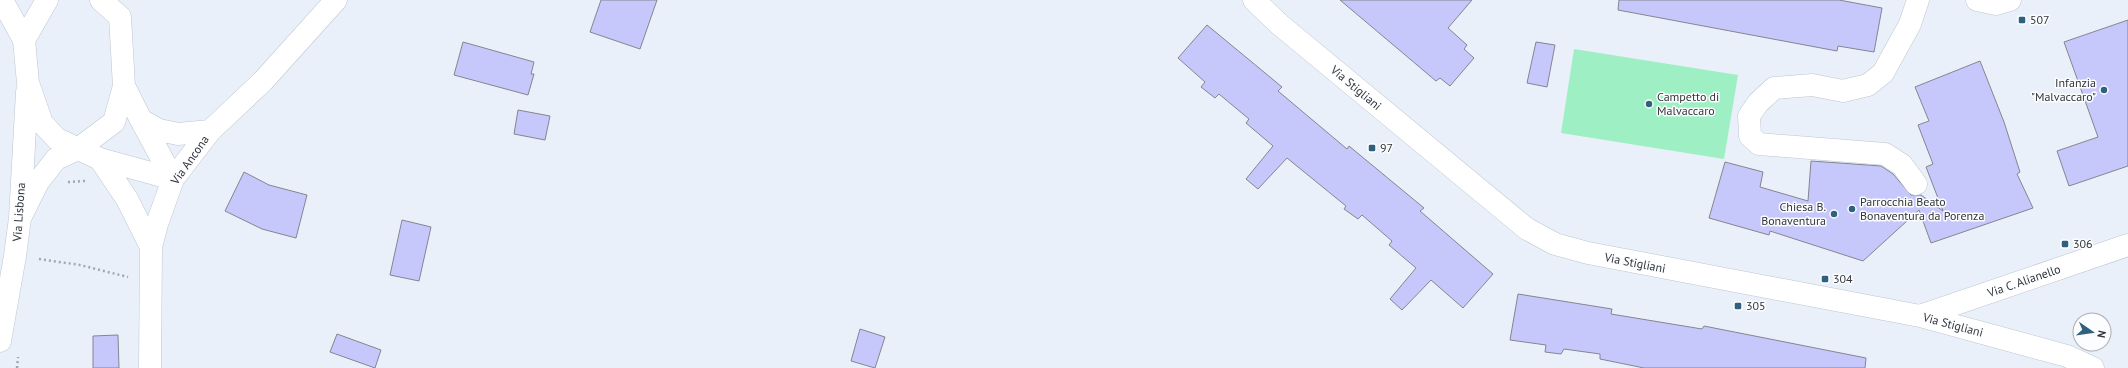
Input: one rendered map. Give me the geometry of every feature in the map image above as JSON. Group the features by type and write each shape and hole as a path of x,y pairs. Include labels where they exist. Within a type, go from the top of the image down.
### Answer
{"street":[{"path":"2,0 24,40 28,82 42,123 57,139 100,159 173,179"},
{"path":"24,40 47,0"},
{"path":"20,218 38,182 56,159 78,149 114,122 124,86 123,9 101,0"},
{"name":"Via Ancona","path":"150,368 151,247 157,224 173,179 210,131 263,81 336,0"},
{"name":"Via Stigliani","path":"1254,0 1279,24 1527,229 1555,244 1588,254 1920,316 2067,356 2093,368"},
{"path":"1916,184 1902,165 1885,154 1759,144 1750,136 1749,116 1758,103 1774,88 1812,85 1843,90 1868,85 1883,73 1910,24 1918,0"},
{"path":"1977,0 1996,4 2010,0"},
{"name":"Via Lisbona","path":"0,341 20,218 28,82"},
{"path":"124,86 173,179"},
{"path":"141,120 159,130 178,134 210,131"},
{"path":"100,159 126,199 151,247"},
{"name":"Via C. Alianello","path":"1920,316 2128,245"}],"path":[{"path":"63,185 68,182 86,181 92,183"},
{"path":"15,256 80,265 130,277"}],"green space":[{"name":"Campetto di Malvaccaro","path":"1574,49 1738,75 1724,159 1561,133"}],"building":[{"path":"601,0 657,0 640,49 590,32"},
{"path":"1340,0 1472,0 1448,28 1467,45 1464,49 1474,58 1450,86 1440,78 1436,81"},
{"path":"1619,0 1839,0 1882,8 1874,52 1838,46 1837,51 1618,10"},
{"name":"Infanzia \"Malvaccaro\"","path":"2128,20 2128,166 2069,186 2057,151 2098,137 2064,42"},
{"path":"1207,25 1282,87 1278,91 1347,149 1349,146 1424,208 1420,211 1493,274 1463,308 1431,280 1402,310 1390,299 1416,268 1389,245 1392,241 1362,215 1358,219 1344,209 1346,206 1287,158 1258,189 1246,179 1273,146 1246,123 1249,119 1219,94 1215,98 1201,87 1205,82 1178,58"},
{"path":"463,42 534,62 531,74 534,74 528,95 454,75"},
{"path":"1536,42 1555,45 1547,87 1527,83"},
{"path":"1980,61 2004,122 2020,172 2017,174 2033,208 1931,243 1919,210 1863,261 1770,231 1769,235 1709,218 1725,162 1763,172 1760,187 1808,201 1811,161 1881,166 1893,174 1911,195 1921,195 1943,211 1926,167 1933,164 1918,125 1929,121 1915,87"},
{"path":"518,110 550,116 545,140 514,134"},
{"path":"244,172 269,185 307,195 296,238 262,229 225,211"},
{"path":"402,220 431,227 419,281 390,275"},
{"path":"1518,294 1612,309 1611,314 1702,329 1704,326 1866,358 1865,368 1644,368 1600,359 1600,354 1564,349 1561,354 1545,352 1546,345 1510,340"},
{"path":"860,329 885,337 875,368 851,361"},
{"path":"337,334 381,350 375,368 330,352"},
{"path":"118,335 119,368 93,368 93,336"}],"place":[{"name":"507","path":"2022,20"},
{"name":"Infanzia \"Malvaccaro\"","path":"2104,90"},
{"name":"Campetto di Malvaccaro","path":"1649,104"},
{"name":"97","path":"1372,148"},
{"name":"Parrocchia Beato Bonaventura da Porenza","path":"1852,209"},
{"name":"Chiesa B. Bonaventura","path":"1834,214"},
{"name":"306","path":"2065,244"},
{"name":"304","path":"1825,279"},
{"name":"305","path":"1738,306"}]}
